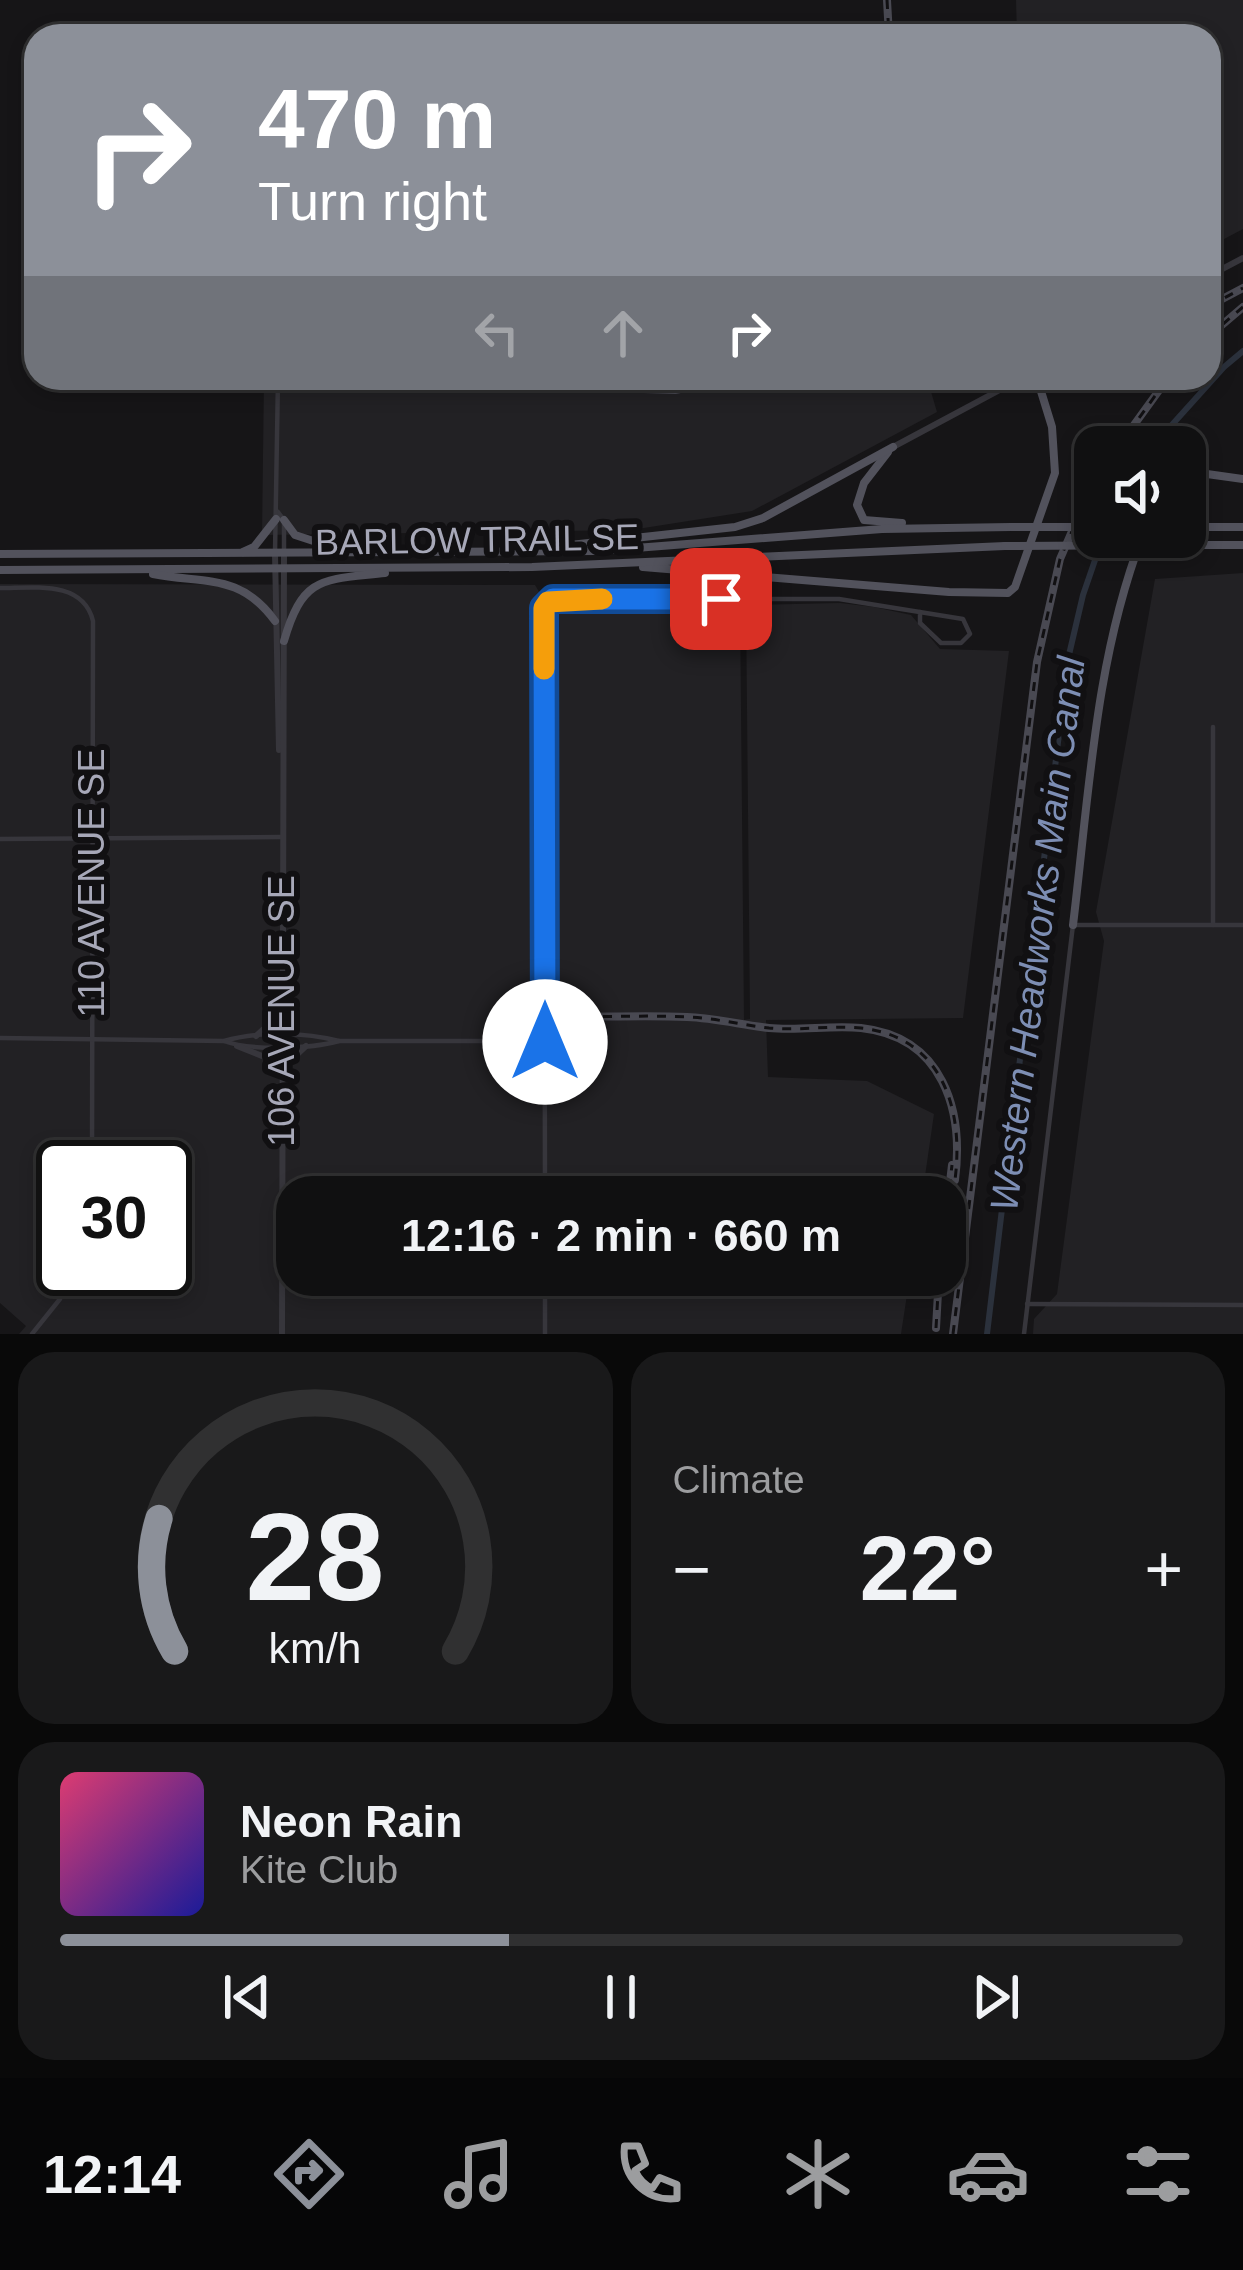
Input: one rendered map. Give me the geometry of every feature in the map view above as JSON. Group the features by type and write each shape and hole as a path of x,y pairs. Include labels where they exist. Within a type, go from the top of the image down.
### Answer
{"main road":[{"path":"629,564 1008,593 1015,587 1054,473 1056,453 1042,390"},
{"path":"893,447 858,494 859,514 875,523 944,526"},
{"path":"518,551 734,527 764,518 893,447"},
{"path":"1206,475 1243,478"},
{"path":"242,553 254,547 279,517 295,535 348,553"},
{"name":"BARLOW TRAIL SE","path":"0,554 597,550 944,526 1074,527"},
{"path":"1206,527 1243,527"},
{"name":"BARLOW TRAIL SE","path":"0,570 629,564 1005,545 1243,545"},
{"path":"1073,926 1102,694 1119,597 1134,558"},
{"path":"284,640 295,605 314,586 334,578 425,568"},
{"path":"134,570 244,589 275,622"}],"street":[{"name":"106 AVENUE SE","path":"278,390 284,640 281,1334"},
{"path":"893,447 1000,390"},
{"name":"106 AVENUE SE","path":"279,569 275,622 280,760"},
{"name":"110 AVENUE SE","path":"0,588 69,591 90,608 94,630 92,1140"},
{"path":"545,1176 544,608 553,599 839,599 920,612 963,619 970,634 962,643 941,643 920,623 920,612"},
{"path":"1213,727 1214,925"},
{"path":"0,839 280,837"},
{"path":"1024,1334 1073,926 1243,925"},
{"path":"256,1036 281,1000"},
{"path":"0,1038 224,1041 256,1036 306,1046 339,1041 545,1041"},
{"path":"237,1046 321,1036 339,1041"},
{"path":"224,1041 267,1058 281,1077 306,1046"},
{"path":"32,1334 62,1296"},
{"path":"545,1296 545,1334"},
{"path":"1027,1304 1243,1305"}],"shaded area":[{"path":"1016,0 1243,0 1243,229 1221,241 1221,24 1017,24"},
{"path":"264,390 931,390 937,412 752,511 631,530 262,535"},
{"path":"1243,573 1243,1334 1033,1334 1034,1319 1057,1294 1104,941 1096,912 1155,579"},
{"path":"0,584 535,585 553,615 564,604 740,604 744,1020 750,1019 746,605 874,607 911,615 940,649 1009,651 963,1018 766,1020 768,1077 867,1081 934,1114 925,1176 276,1176 276,1296 907,1296 901,1334 19,1334 26,1326 0,1303"}],"waterway":[{"name":"Western Headworks Main Canal","path":"1221,370 1243,351"},
{"name":"Western Headworks Main Canal","path":"1171,426 1203,390"},
{"name":"Western Headworks Main Canal","path":"987,1334 1068,659 1096,558"}],"railway":[{"path":"887,0 888,24"},
{"path":"1221,300 1243,288"},
{"path":"1221,326 1243,307"},
{"path":"1133,426 1159,390"},
{"path":"953,1334 1037,662 1060,559 1074,527"},
{"path":"567,1017 687,1017 769,1028 850,1027 889,1034 912,1046 942,1081 956,1128 955,1176"},
{"path":"951,1176 952,1165"},
{"path":"936,1328 938,1296"}],"slow traffic":[{"path":"544,669 544,608 548,602 602,599"}],"route":[{"path":"545,1042 544,608 553,599 721,599"}]}
